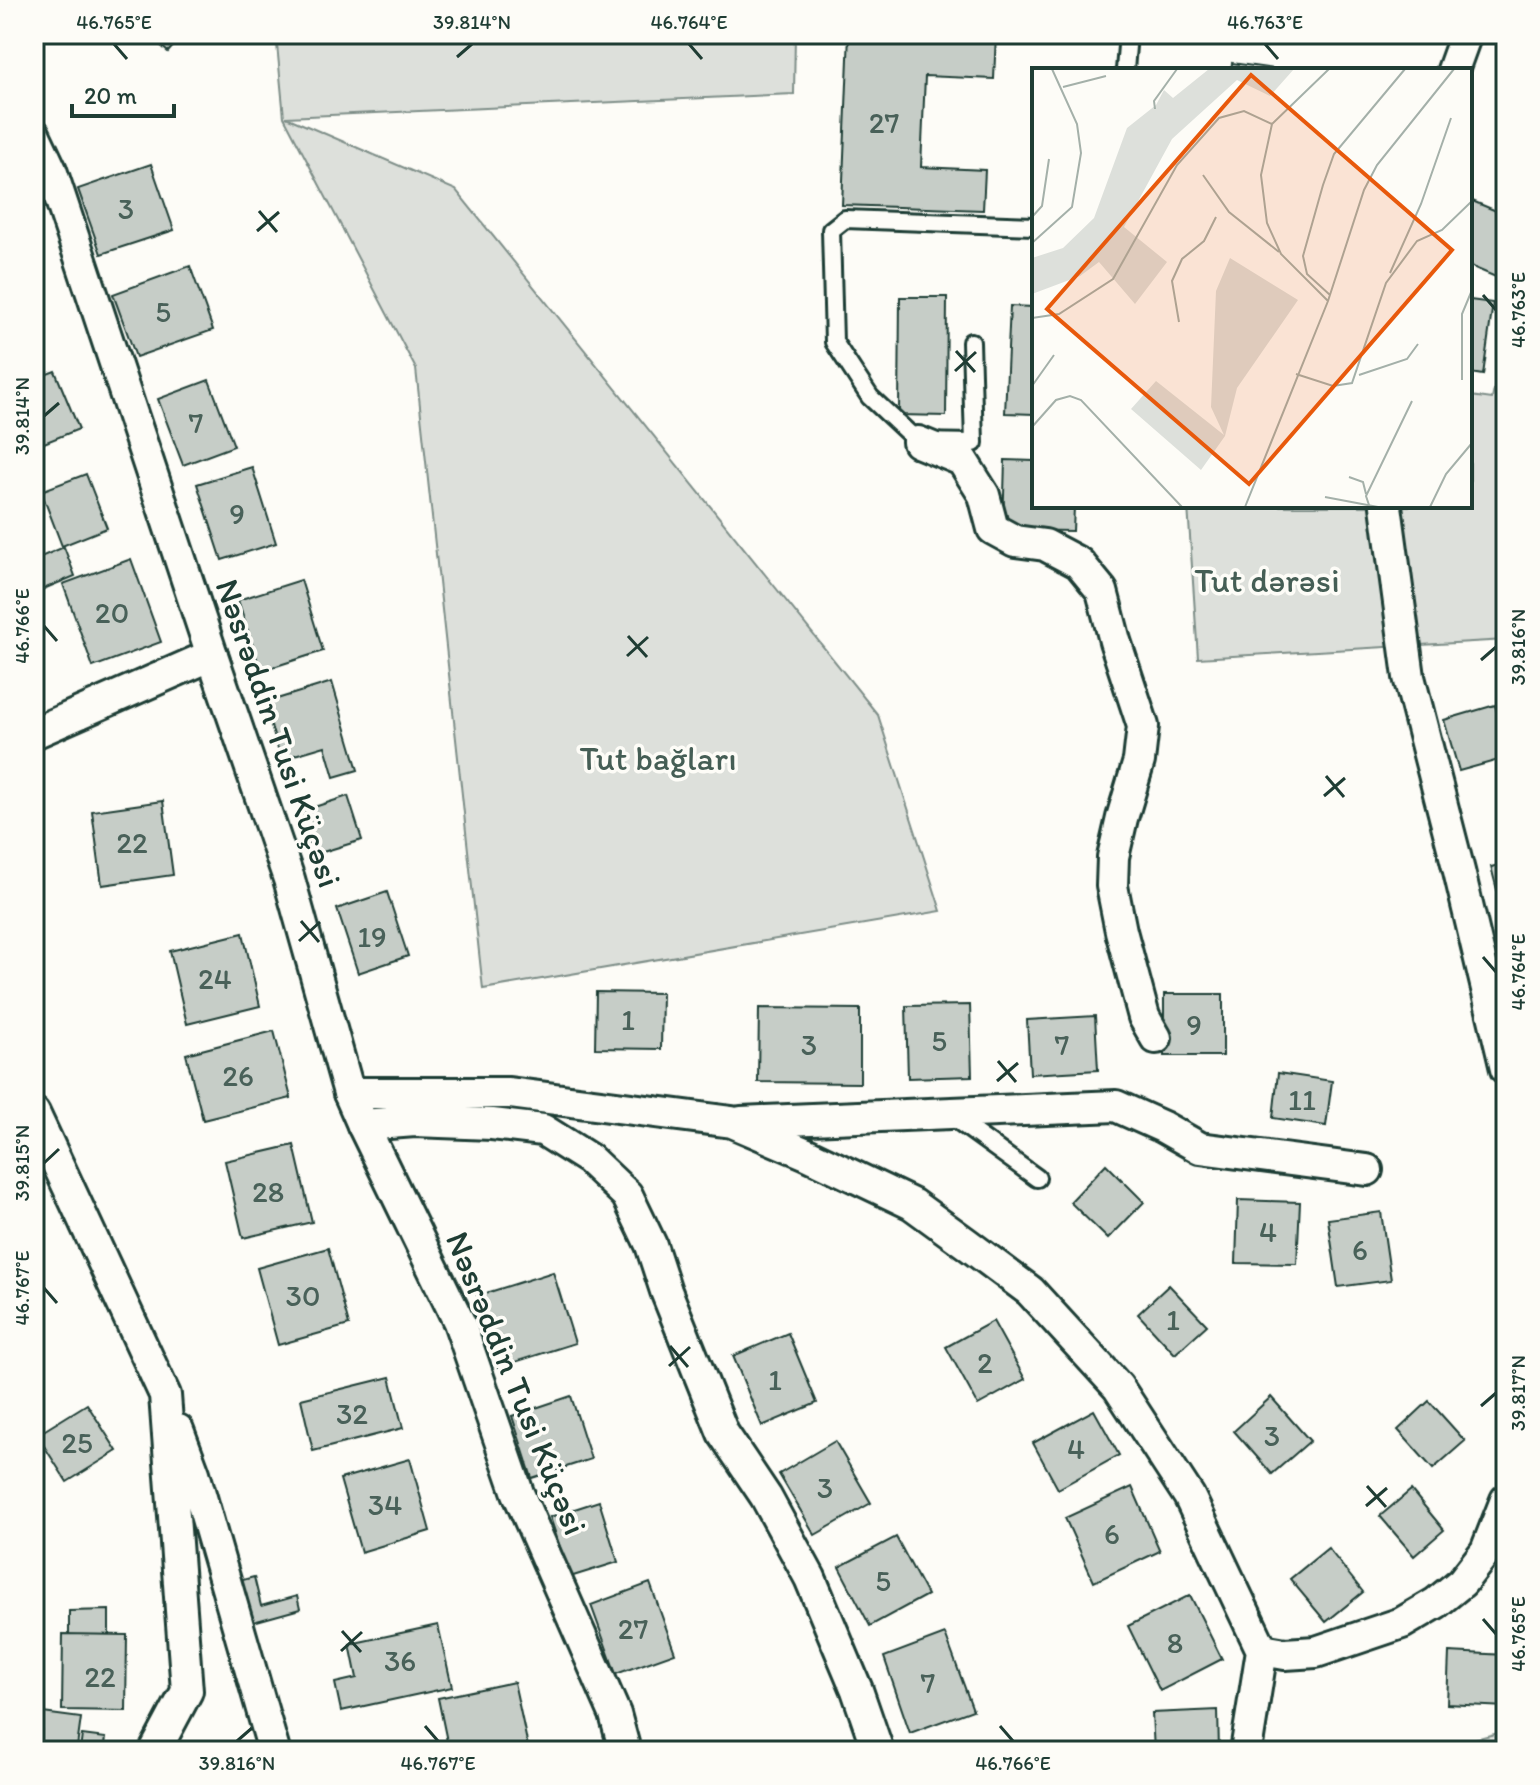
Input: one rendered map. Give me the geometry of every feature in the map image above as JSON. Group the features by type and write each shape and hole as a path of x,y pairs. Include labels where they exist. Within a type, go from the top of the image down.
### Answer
{"street":[{"path":"1454,68 1466,34"},
{"name":"Nəsrəddin Tusi Küçəsi","path":"34,134 51,170 289,879 349,1093 459,1322 518,1493 615,1714 625,1751"},
{"path":"918,442 962,460 984,495 993,529 1015,541 1045,545 1079,563 1102,591 1143,726 1139,761 1113,857 1112,886 1144,1017 1156,1038"},
{"path":"1386,508 1409,677 1506,1069"},
{"path":"34,733 212,655"},
{"path":"349,1093 509,1093 732,1122 1116,1106 1200,1148 1367,1170"},
{"path":"34,1113 165,1395 194,1473 274,1751"},
{"path":"363,1125 415,1121 492,1124 543,1130 589,1159 627,1195 651,1245 666,1291 723,1433 766,1497 810,1578 857,1690 878,1751"},
{"path":"732,1122 912,1204 1030,1291 1118,1387 1189,1496 1262,1650 1246,1751"},
{"path":"155,1751 187,1691 165,1395"},
{"path":"1262,1650 1285,1654 1316,1652 1402,1623 1436,1603 1462,1582 1486,1551 1506,1500"}],"lane":[{"path":"1125,68 1128,34"},
{"path":"971,342 974,443 918,442 870,397 834,342 831,230 845,219 1032,226"},
{"path":"945,1112 1037,1178"}],"green space":[{"name":"Tut bağları","path":"276,34 795,34 794,94 286,117 456,190 878,715 941,911 483,989 416,369 284,117"},
{"name":"Tut dərəsi","path":"1506,333 1506,640 1198,658 1188,508 1472,508 1472,396 1492,399"},
{"path":"1506,1731 1506,1751 1428,1751"}],"building":[{"path":"148,34 184,34 168,52"},
{"path":"849,34 996,34 994,79 925,76 921,167 985,170 983,210 842,205"},
{"path":"1232,63 1268,68 1231,68"},
{"path":"151,164 174,230 101,254 78,189"},
{"path":"1472,201 1506,215 1506,259 1498,278 1472,267"},
{"path":"190,266 213,330 136,357 113,294"},
{"path":"900,297 947,297 946,416 899,415"},
{"path":"1472,300 1493,303 1483,375 1472,373"},
{"path":"34,305 46,335 34,339"},
{"path":"1010,306 1032,307 1032,414 1005,413"},
{"path":"55,371 79,429 34,447 34,379"},
{"path":"209,380 234,446 183,465 158,399"},
{"path":"1005,460 1032,461 1032,508 1074,508 1073,531 1003,530"},
{"path":"252,467 276,543 222,560 197,484"},
{"path":"86,474 107,528 62,546 41,491"},
{"path":"64,547 75,576 34,593 34,554 36,559"},
{"path":"131,559 161,642 93,667 63,584"},
{"path":"301,580 323,651 261,671 238,600"},
{"path":"332,682 358,770 334,777 325,746 281,759 264,703"},
{"path":"1495,705 1506,743 1506,758 1459,771 1444,720"},
{"path":"348,796 362,840 313,855 299,812"},
{"path":"163,801 173,875 102,885 92,811"},
{"path":"1506,863 1506,924 1491,867"},
{"path":"387,892 408,956 358,973 337,909"},
{"path":"243,933 260,1006 187,1024 170,951"},
{"path":"596,992 662,993 661,1049 595,1048"},
{"path":"1164,994 1223,994 1223,1056 1164,1056"},
{"path":"970,1005 972,1076 908,1078 906,1006"},
{"path":"759,1008 860,1009 860,1083 758,1082"},
{"path":"1095,1016 1098,1070 1030,1074 1027,1020"},
{"path":"274,1031 291,1098 203,1120 186,1054"},
{"path":"1278,1073 1332,1081 1326,1126 1273,1118"},
{"path":"294,1145 312,1222 243,1238 225,1161"},
{"path":"1106,1164 1144,1202 1108,1239 1070,1202"},
{"path":"1238,1200 1300,1202 1297,1264 1236,1263"},
{"path":"1381,1212 1391,1280 1338,1287 1328,1219"},
{"path":"328,1248 349,1325 278,1345 257,1268"},
{"path":"553,1272 575,1343 499,1367 477,1296"},
{"path":"1169,1285 1207,1325 1175,1354 1138,1314"},
{"path":"993,1321 1025,1379 978,1405 946,1347"},
{"path":"788,1333 817,1403 762,1426 733,1356"},
{"path":"390,1377 403,1428 313,1451 301,1399"},
{"path":"571,1396 591,1459 532,1478 512,1416"},
{"path":"1271,1397 1310,1441 1272,1474 1234,1431"},
{"path":"1429,1401 1465,1441 1433,1469 1398,1430"},
{"path":"87,1404 117,1451 67,1482 37,1435"},
{"path":"1094,1410 1119,1455 1058,1489 1033,1443"},
{"path":"835,1441 871,1503 815,1535 779,1474"},
{"path":"410,1459 430,1531 361,1552 340,1479"},
{"path":"1132,1487 1160,1551 1094,1582 1065,1518"},
{"path":"1411,1490 1444,1530 1414,1556 1380,1516"},
{"path":"599,1501 618,1562 570,1577 550,1517"},
{"path":"896,1537 927,1595 870,1626 839,1567"},
{"path":"1328,1548 1363,1592 1326,1622 1290,1579"},
{"path":"254,1577 261,1606 297,1596 300,1609 246,1624 235,1582"},
{"path":"650,1583 675,1653 616,1674 591,1605"},
{"path":"1190,1595 1222,1659 1160,1691 1128,1626"},
{"path":"109,1610 109,1635 69,1635 69,1611"},
{"path":"438,1625 452,1687 341,1711 335,1683 357,1678 350,1644"},
{"path":"63,1634 127,1635 126,1711 62,1710"},
{"path":"945,1634 973,1710 910,1733 884,1657"},
{"path":"1449,1652 1506,1655 1506,1707 1447,1704"},
{"path":"514,1682 529,1751 449,1751 438,1698"},
{"path":"1218,1710 1219,1751 1154,1751 1152,1713"},
{"path":"43,1713 81,1718 77,1747 40,1742"},
{"path":"82,1735 106,1738 104,1751 80,1751"}]}
